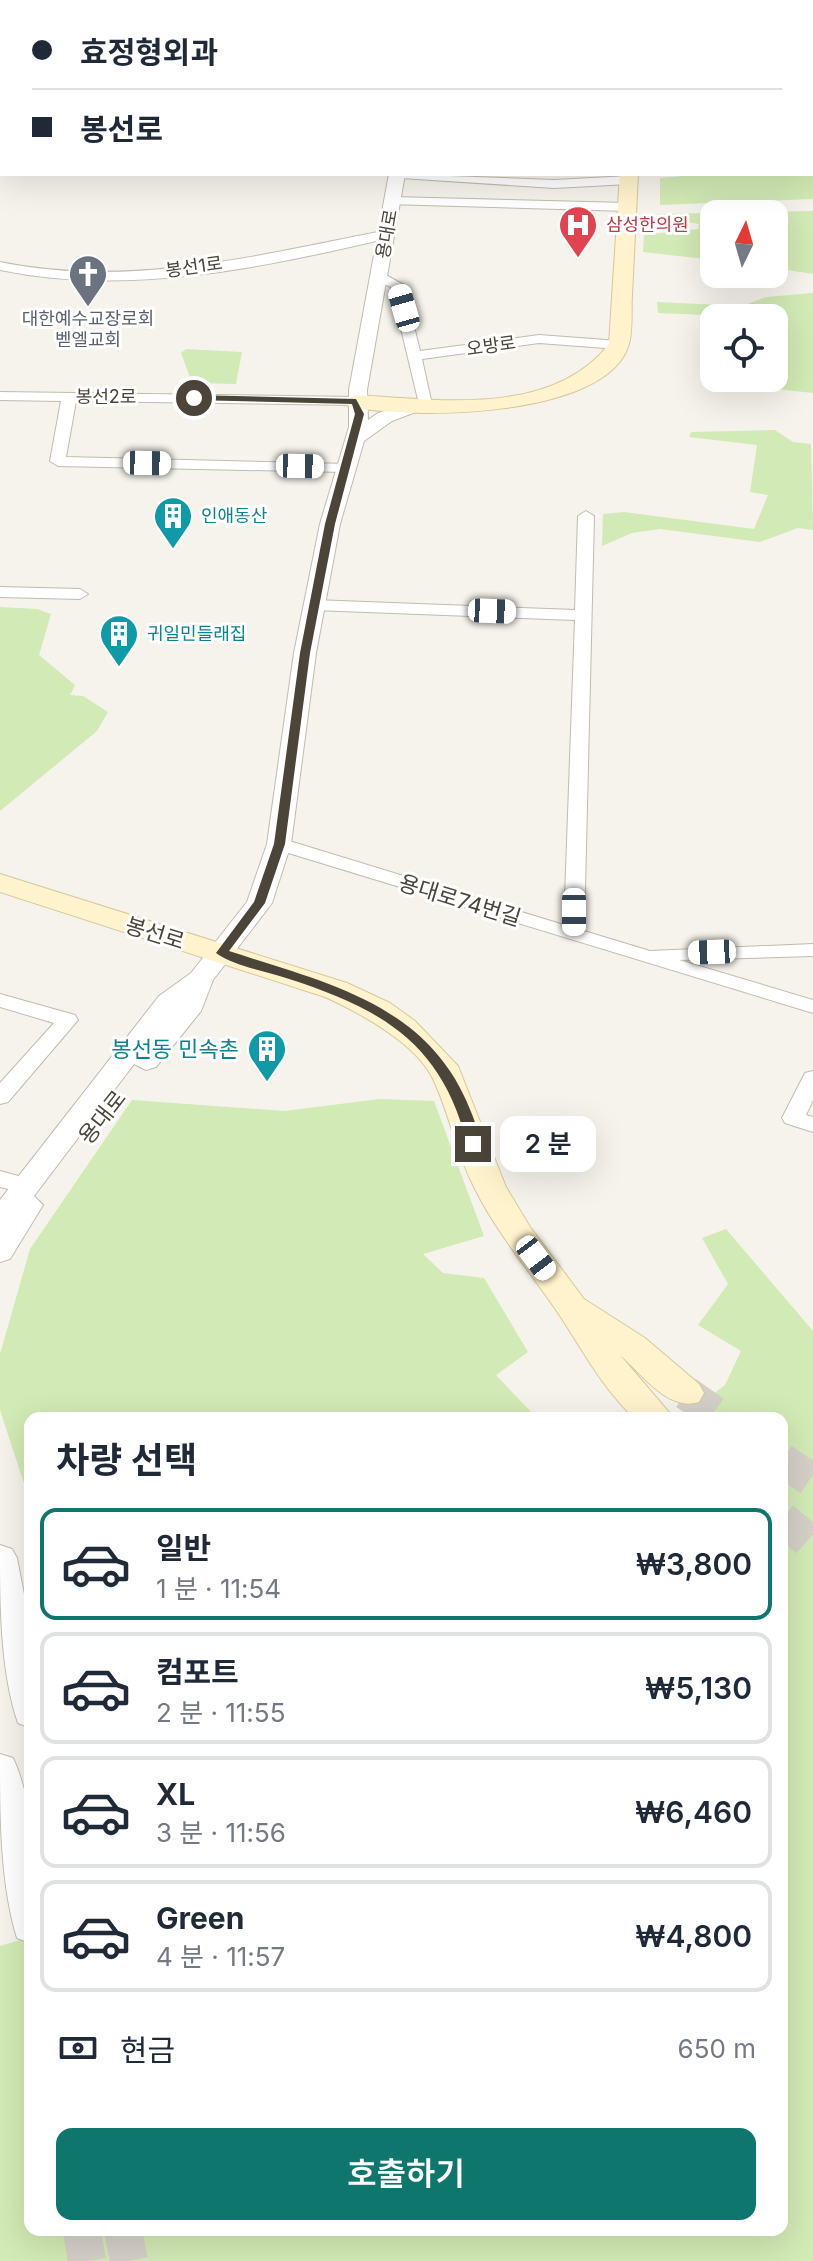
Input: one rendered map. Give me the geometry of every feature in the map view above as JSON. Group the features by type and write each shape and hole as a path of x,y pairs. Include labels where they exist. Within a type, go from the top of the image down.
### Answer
{"main road":[{"path":"356,401 425,405 493,403 560,389 600,369 619,345 629,177"},
{"name":"봉선로","path":"0,883 222,953 347,995 379,1010 421,1044 447,1073 466,1116 490,1187 518,1235 570,1304"},
{"path":"570,1304 633,1347 686,1393"},
{"path":"570,1304 604,1360 651,1412"}],"street":[{"name":"용대로","path":"0,1220 12,1182 168,1002 200,979 259,903 279,844 285,785 314,605 344,467 355,439 360,414 356,401 399,176"},
{"path":"464,176 629,177"},
{"path":"393,201 628,207"},
{"name":"봉선1로","path":"0,266 48,276 131,275 388,234"},
{"path":"355,439 385,417 425,405 397,285 379,277"},
{"name":"오방로","path":"414,356 539,339 619,345"},
{"name":"봉선2로","path":"0,396 356,401"},
{"path":"69,397 58,461 344,467"},
{"path":"574,936 573,865 585,615 586,516"},
{"path":"0,592 80,594"},
{"path":"314,605 585,615"},
{"name":"용대로74번길","path":"279,844 813,1007"},
{"path":"641,955 813,950"},
{"name":"용대로","path":"0,1252 28,1206 192,1005 200,979"},
{"path":"0,1000 68,1020 0,1097"},
{"path":"813,1078 793,1118 813,1125"},
{"path":"0,1558 24,1682"},
{"path":"0,1769 24,1895"}],"green space":[{"path":"813,176 813,199 700,200 700,203 660,205 660,178"},
{"path":"788,211 813,211 813,274 788,270"},
{"path":"700,213 700,258 643,252 644,235 698,229 699,224 659,217 658,214"},
{"path":"813,293 813,393 788,390 788,304 747,304 766,297"},
{"path":"657,302 700,304 700,315 658,313"},
{"path":"186,349 242,352 236,384 192,383 181,353"},
{"path":"775,430 793,442 811,444 813,530 798,528 760,542 660,529 632,533 602,546 603,514 624,512 754,529 768,495 750,492 757,445 689,437 691,432"},
{"path":"0,607 37,609 51,614 39,655 75,685 70,695 83,696 108,712 97,731 0,811"},
{"path":"379,1099 434,1101 484,1236 423,1254 443,1273 484,1278 528,1352 496,1375 531,1412 24,1412 24,1484 0,1410 0,1354 30,1249 132,1100 285,1111"},
{"path":"726,1229 813,1331 813,2261 0,2261 0,1946 24,1939 24,2236 788,2236 788,1412 691,1412 725,1385 741,1351 698,1325 728,1284 702,1238"}],"tunnel":[{"path":"686,1393 713,1412"},
{"path":"788,1464 813,1481"},
{"path":"788,1523 813,1545"},
{"path":"83,2236 87,2261"},
{"path":"124,2236 129,2261"}],"place":[{"name":"삼성한의원","path":"578,259"},
{"name":"대한예수교장로회 벧엘교회","path":"88,308"},
{"name":"인애동산","path":"173,550"},
{"name":"귀일민들래집","path":"119,668"},
{"name":"봉선동 민속촌","path":"267,1083"}],"route":[{"path":"194,398 356,401 360,414 359,427 344,467 330,524 305,653 279,844 259,903 222,953 336,990 379,1010 404,1028 447,1073 466,1116 473,1144"}]}
